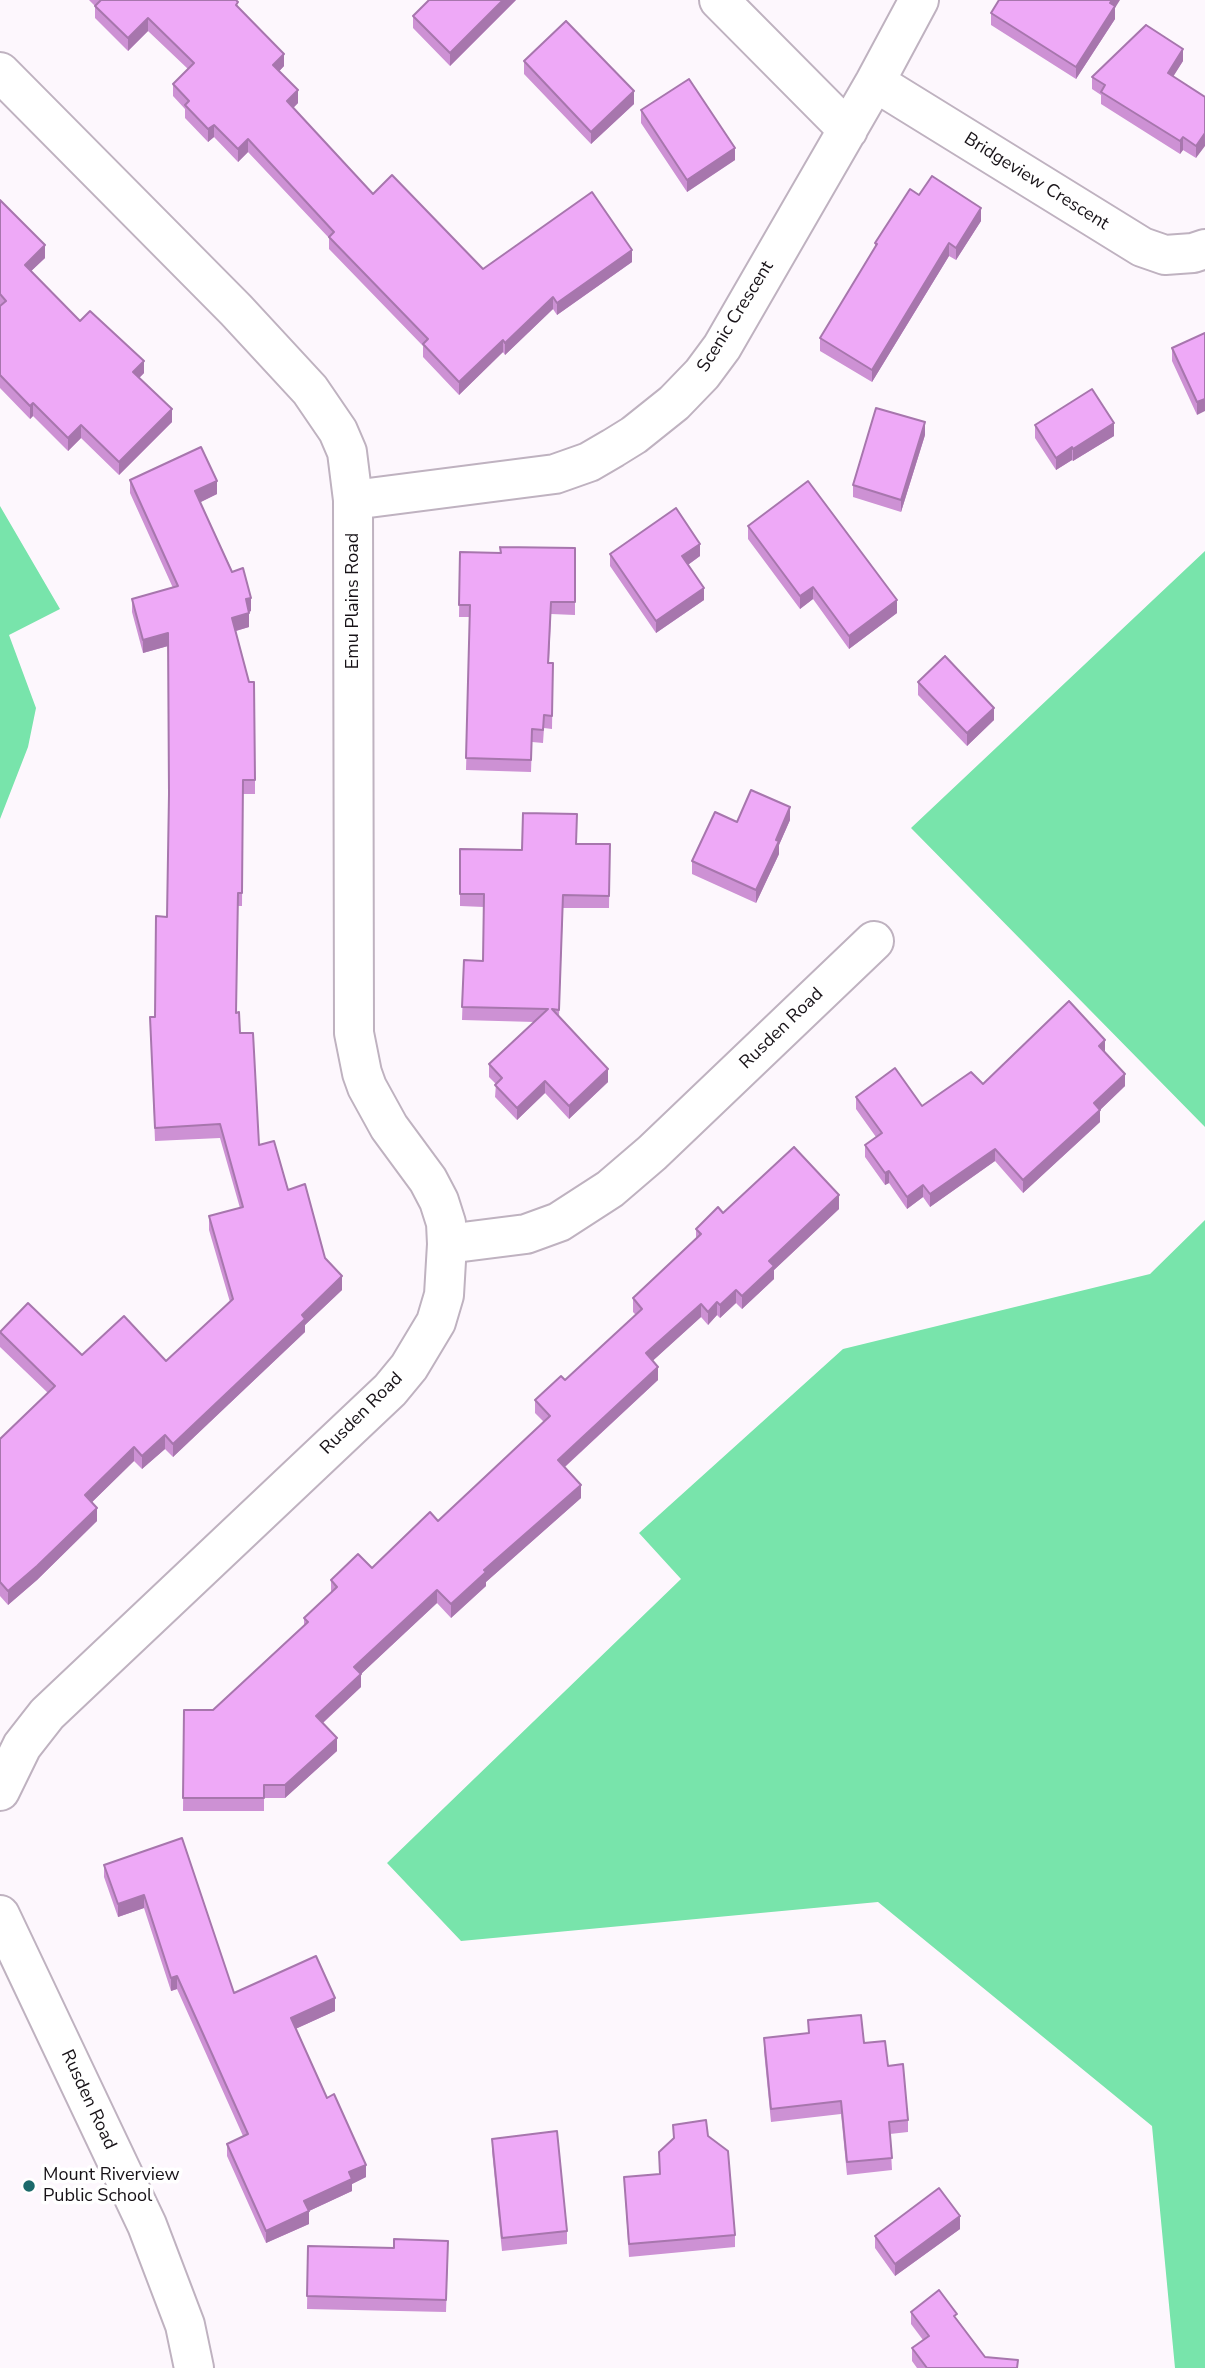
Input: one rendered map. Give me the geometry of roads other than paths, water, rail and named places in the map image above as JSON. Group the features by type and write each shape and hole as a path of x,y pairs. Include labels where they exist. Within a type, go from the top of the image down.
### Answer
{"street":[{"path":"719,0 848,130"},
{"name":"Scenic Crescent","path":"354,500 555,474 589,462 634,435 674,403 702,374 722,347 848,130 919,0"},
{"name":"Emu Plains Road","path":"0,72 236,310 310,390 338,431 347,452 354,500 354,1033 367,1087 389,1127 428,1180 439,1201 446,1223 447,1244"},
{"name":"Bridgeview Crescent","path":"875,82 1142,247 1165,255 1193,253 1205,249"},
{"name":"Rusden Road","path":"0,1791 22,1746 47,1714 390,1390 409,1367 436,1322 444,1295 447,1244 526,1234 559,1222 610,1189 652,1153 874,942"},
{"name":"Rusden Road","path":"0,1914 147,2225 185,2325 194,2368"}],"place":[{"name":"Mount Riverview Public School","path":"29,2186"}]}
